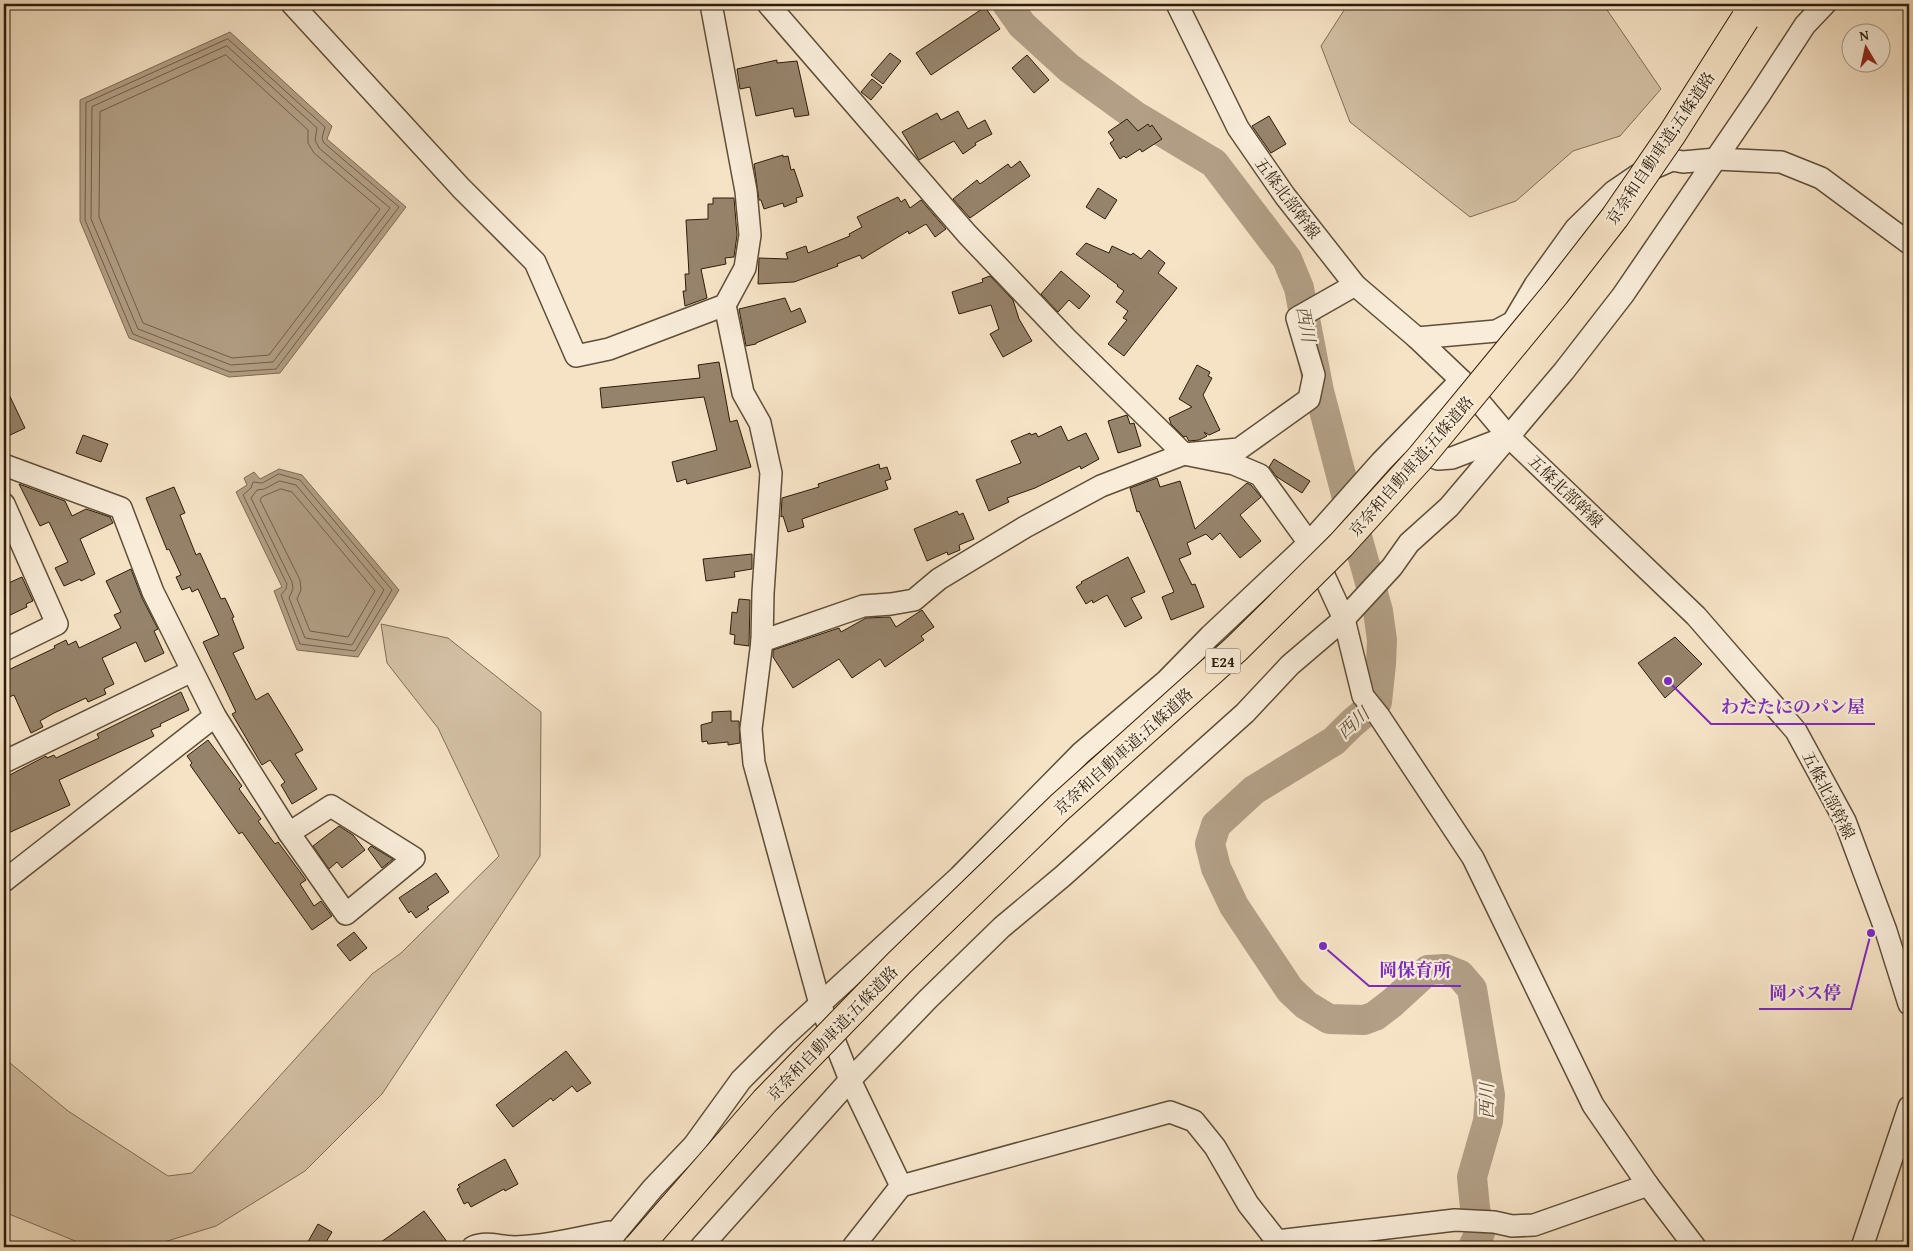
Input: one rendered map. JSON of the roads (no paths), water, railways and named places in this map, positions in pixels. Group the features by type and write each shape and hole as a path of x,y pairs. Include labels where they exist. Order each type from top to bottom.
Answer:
{"highway":[{"name":"京奈和自動車道;五條道路","path":"619,1243 765,1101 900,963 1060,807 1236,649 1341,545 1422,458 1556,294 1615,217 1672,134 1745,19"}],"street":[{"path":"292,4 461,188 535,262 576,356 609,350 725,305"},
{"path":"711,4 746,191 750,235 745,268 725,305 743,393 760,423 771,473 763,593 762,641 750,729 754,763 820,1004 850,1080 901,1186"},
{"path":"768,4 968,234 1066,338 1184,454 1234,464 1260,475 1310,543 1344,619 1363,696 1379,716 1473,858 1594,1104 1648,1185 1695,1247"},
{"name":"五條北部幹線","path":"1177,4 1238,128 1285,196 1355,285 1417,338 1461,380 1508,436 1696,616 1796,730 1845,821 1886,931 1909,1004"},
{"path":"701,1247 850,1080 927,1000 1002,927 1063,876 1245,713 1290,665 1344,619 1392,567 1409,543 1449,507 1564,371 1623,295 1805,25 1825,4"},
{"path":"1417,338 1496,331 1512,322 1535,285 1576,228 1613,192 1638,175 1672,160 1683,162 1716,159 1781,162 1821,178 1909,243"},
{"path":"762,641 863,606 914,600 939,579 1025,526 1101,486 1184,454 1240,450 1310,399 1314,375 1297,318 1355,285"},
{"path":"473,1247 482,1243 514,1247 552,1243 609,1232 619,1243 653,1188 694,1145 741,1080 820,1004 959,878 1081,753 1166,681 1210,636 1310,543 1381,462 1461,380"},
{"path":"1401,441 1438,459 1452,458 1508,436"},
{"path":"4,465 121,508 153,592 215,716 289,833 346,914 414,858 332,806 289,833"},
{"path":"4,650 57,624 5,510"},
{"path":"4,762 192,670"},
{"path":"4,882 215,716"},
{"path":"1862,1247 1909,1107"},
{"path":"853,1247 901,1186 1170,1112 1194,1121 1215,1147 1248,1204 1276,1241 1455,1220 1494,1222 1512,1226 1534,1226 1648,1185"}],"water":[{"path":"230,32 332,126 327,139 406,207 280,373 229,377 129,338 80,221 80,100"},
{"path":"279,469 302,475 399,590 358,657 297,650 274,591 282,587 236,492 247,485 244,478 254,472 260,479"}],"waterway":[{"name":"西川","path":"1007,4 1022,25 1069,68 1134,115 1214,163 1287,259 1299,288 1319,391 1378,611 1382,640 1377,702 1334,741 1254,790 1216,825 1210,844 1216,868 1234,906 1290,990 1306,1005 1329,1019 1364,1020 1375,1016 1428,970 1445,969 1460,975 1472,989 1490,1095 1488,1121 1472,1177 1480,1233 1473,1247"}],"place":[{"name":"わたたにのパン屋","path":"1668,681"},
{"name":"岡バス停","path":"1871,933"},
{"name":"岡保育所","path":"1323,946"}]}
